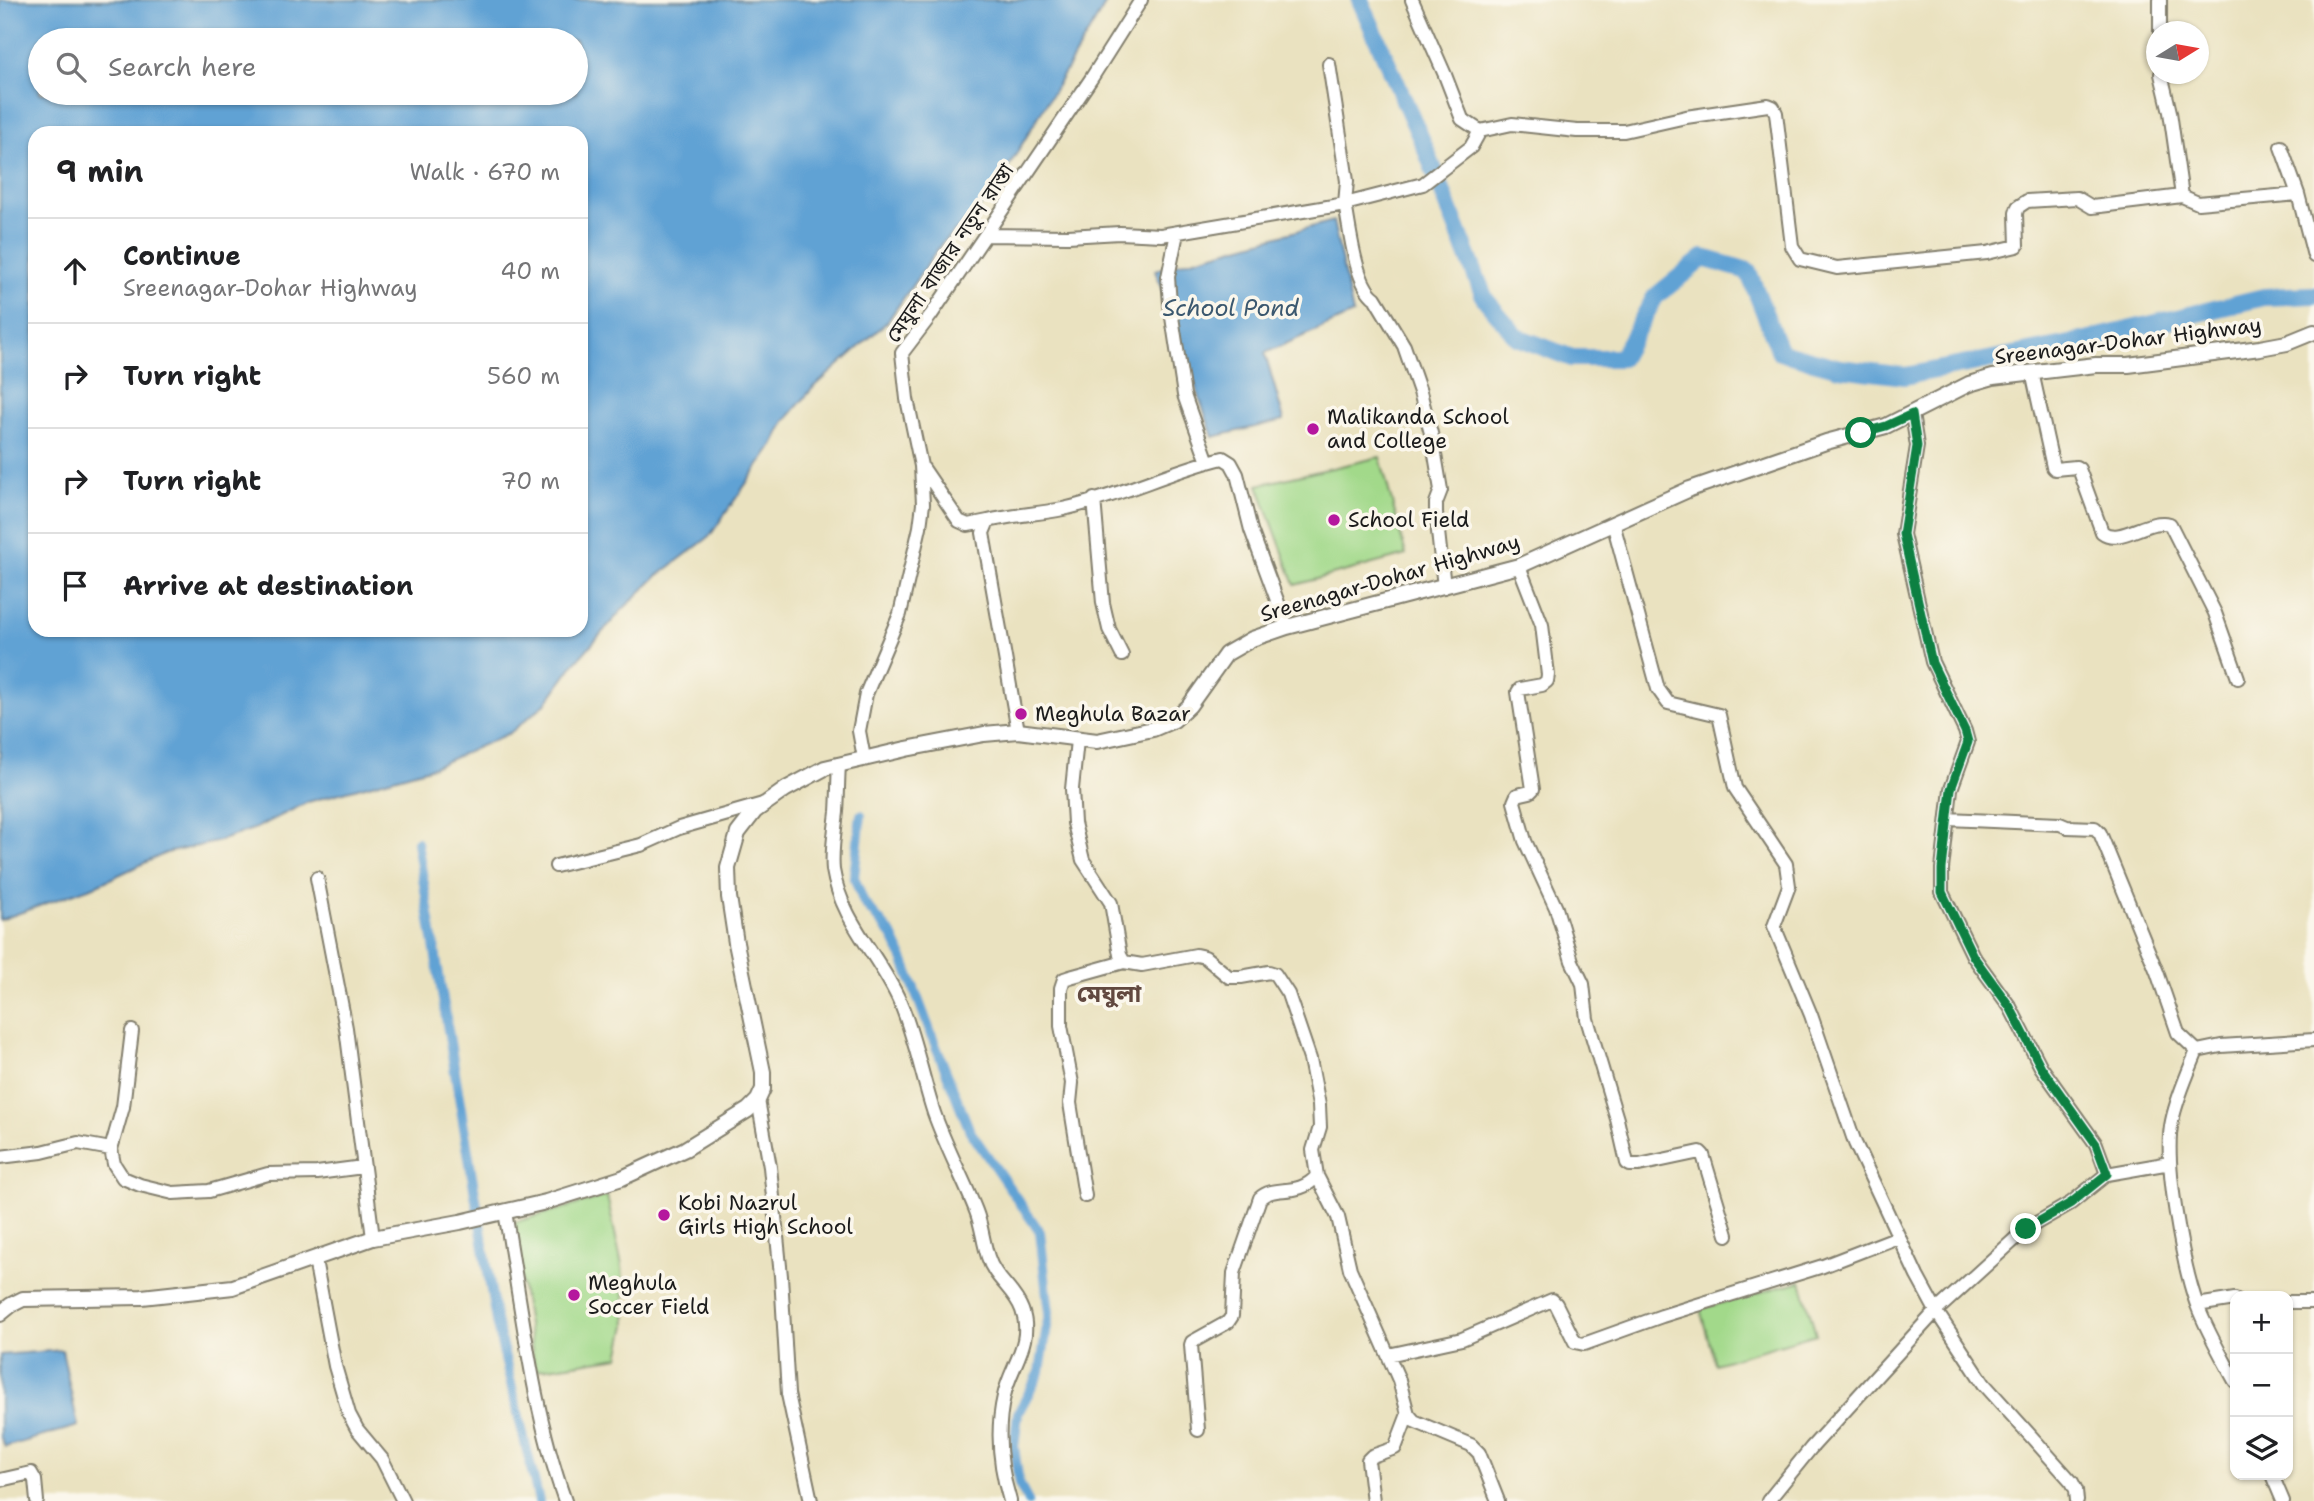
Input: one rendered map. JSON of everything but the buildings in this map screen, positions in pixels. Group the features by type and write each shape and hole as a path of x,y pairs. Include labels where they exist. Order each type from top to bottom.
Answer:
{"main road":[{"name":"Sreenagar-Dohar Highway","path":"758,1100 763,1089 763,1072 736,943 728,868 738,833 755,811 825,768 984,734 1018,731 1097,741 1153,729 1174,720 1189,706 1226,654 1252,639 1287,627 1519,566 1690,489 1826,442 1882,428 1969,384 1993,377 2032,372 2096,365 2128,365 2260,348 2287,343 2314,332"},
{"path":"0,1314 23,1299 142,1297 233,1287 373,1238 501,1213 622,1178 685,1149 748,1110 758,1100"}],"street":[{"name":"মেঘুলা বাজার নতুন রাস্তা","path":"864,758 859,731 866,694 900,614 923,504 921,466 907,399 902,353 931,315 1091,79 1141,0"},
{"path":"1412,0 1462,119 1480,131 1512,124 1577,131 1625,131 1686,117 1768,105 1773,107 1776,113 1792,246 1800,259 1836,268 2013,249 2017,246 2016,213 2018,207 2027,201 2077,198 2092,207 2182,196 2198,203 2298,194"},
{"path":"2160,0 2160,21"},
{"path":"1329,64 1347,181 1345,204 1362,280 1367,293 1374,298 1388,318 1404,346 1432,437 1441,490 1436,503 1436,513 1444,587"},
{"path":"2163,84 2182,196"},
{"path":"986,234 1068,236 1121,233 1161,236 1345,204 1423,184 1471,147 1480,131"},
{"path":"2281,147 2298,194 2314,256"},
{"path":"1177,233 1168,277 1170,304 1184,395 1208,462"},
{"path":"2032,372 2053,467 2079,469 2102,532 2106,535 2116,536 2161,521 2170,524 2215,613 2238,678"},
{"path":"1912,414 1917,446 1903,534 1932,663 1968,742 1951,789 1942,892 1973,956 2010,1007 2041,1067 2096,1144 2107,1174"},
{"path":"921,466 959,521 968,525 1063,509 1223,458 1231,463 1237,474 1251,530 1287,627"},
{"path":"1094,499 1103,603 1109,629 1122,655"},
{"path":"988,521 983,533 1018,731"},
{"path":"1613,523 1658,688 1668,703 1719,715 1735,788 1787,864 1789,886 1774,926 1811,1015 1855,1143 1898,1237 1936,1311 1984,1384 2072,1482 2077,1501"},
{"path":"1519,566 1542,625 1548,675 1547,681 1542,685 1520,689 1518,692 1533,789 1517,795 1514,802 1525,841 1556,908 1572,961 1583,984 1587,1020 1617,1119 1627,1163 1639,1165 1700,1152 1727,1235"},
{"path":"1077,740 1072,789 1074,823 1083,859 1111,903 1118,948 1124,962"},
{"path":"839,764 832,855 838,890 848,914 901,1004 934,1114 976,1211 988,1258 996,1274 1017,1299 1023,1311 1024,1344 1004,1395 1001,1424 1000,1455 1010,1501"},
{"path":"556,866 641,845 679,828 767,803"},
{"path":"1948,819 2095,828 2100,833 2157,972 2178,1033 2197,1051"},
{"path":"317,878 346,1028 373,1238"},
{"path":"1085,1196 1070,1103 1072,1083 1061,1026 1061,988 1064,979 1124,962 1142,965 1196,955 1205,957 1228,977 1269,972 1275,974 1288,994 1310,1059 1319,1105 1320,1127 1313,1150 1317,1176 1338,1217 1350,1269 1399,1380 1408,1414 1414,1421 1471,1445 1479,1453 1498,1501"},
{"path":"132,1031 123,1107 111,1149 114,1164 123,1178 173,1193 209,1191 268,1174 317,1173 363,1167"},
{"path":"2197,1051 2221,1046 2314,1040"},
{"path":"2197,1051 2172,1121 2170,1164 2182,1243 2197,1304 2230,1371"},
{"path":"758,1100 770,1167 781,1276 788,1394 811,1501"},
{"path":"0,1157 78,1143 111,1149"},
{"path":"1768,1501 1896,1352 1936,1311 2026,1229 2071,1203 2107,1174 2170,1164"},
{"path":"1198,1430 1192,1342 1228,1322 1232,1316 1234,1273 1260,1198 1269,1193 1297,1190 1317,1176"},
{"path":"501,1213 541,1417 565,1501"},
{"path":"1388,1355 1462,1339 1552,1300 1575,1342 1584,1344 1823,1266 1898,1237"},
{"path":"315,1260 335,1366 349,1415 382,1460 403,1501"},
{"path":"2197,1304 2230,1300"},
{"path":"2293,1302 2314,1302"},
{"path":"1373,1501 1368,1460 1395,1448 1408,1414"},
{"path":"0,1480 31,1473 35,1480 37,1501"},
{"path":"2275,1480 2283,1501"}],"green space":[{"name":"School Field","path":"1380,457 1406,555 1295,585 1258,485"},
{"name":"Meghula Soccer Field","path":"607,1196 622,1266 626,1325 619,1357 535,1370 512,1223"},
{"path":"1801,1281 1816,1334 1715,1364 1700,1309"}],"water":[{"path":"0,0 1108,0 1006,171 979,209 942,243 887,322 811,390 785,421 773,445 709,537 656,577 622,610 574,664 546,703 510,733 433,767 308,802 256,828 216,842 166,853 97,885 0,920"},
{"name":"School Pond","path":"1333,221 1353,314 1265,353 1284,420 1213,437 1155,270"},
{"path":"62,1350 78,1426 5,1447 0,1436 0,1355"}],"waterway":[{"path":"1360,0 1426,150 1485,299 1517,337 1572,358 1621,358 1655,297 1703,258 1748,271 1780,352 1840,368 1905,376 2070,344 2264,297 2314,295"},
{"path":"861,815 854,877 864,903 892,935 970,1131 1040,1232 1049,1313 1040,1372 1018,1413 1014,1447 1019,1484 1028,1501"},
{"path":"417,842 496,1321 539,1501"}],"place":[{"name":"Malikanda School and College","path":"1313,429"},
{"name":"School Field","path":"1334,520"},
{"name":"Meghula Bazar","path":"1021,714"},
{"name":"Kobi Nazrul Girls High School","path":"664,1215"},
{"name":"Meghula Soccer Field","path":"574,1295"}],"district":[{"name":"মেঘুলা","path":"1109,994"}],"route":[{"path":"1861,433 1886,426 1912,414 1917,446 1903,534 1932,663 1968,742 1951,789 1942,892 1973,956 2010,1007 2041,1067 2096,1144 2107,1174 2071,1203 2026,1229"}]}
